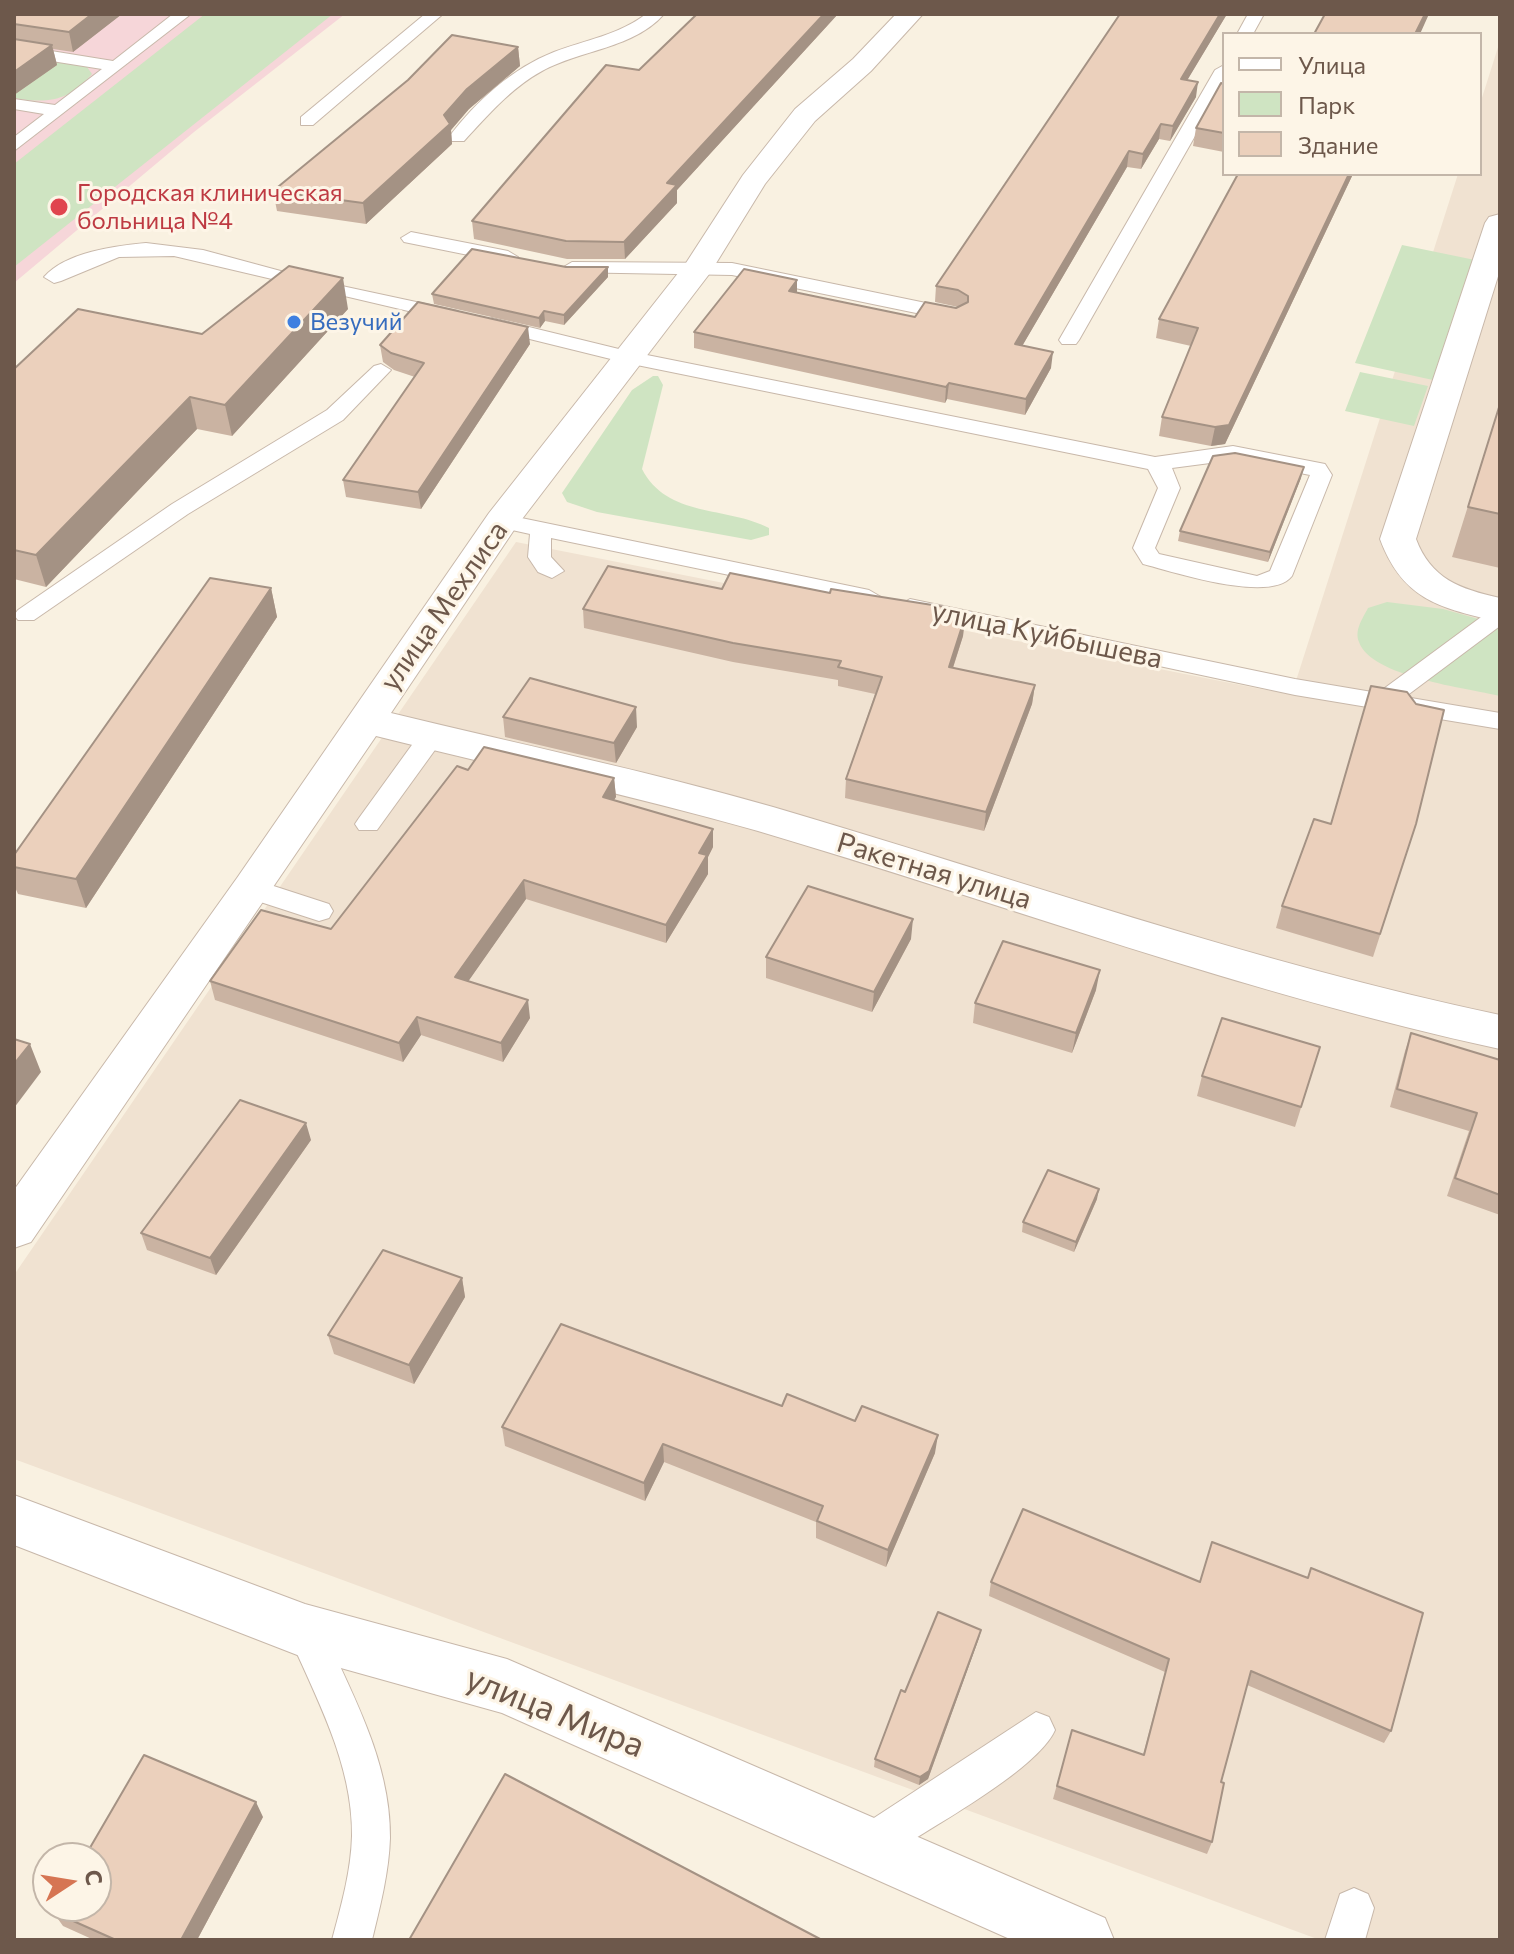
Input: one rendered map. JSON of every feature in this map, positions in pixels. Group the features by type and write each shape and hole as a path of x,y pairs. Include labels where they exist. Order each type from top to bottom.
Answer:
{"street":[{"name":"улица Мехлиса","path":"14,1228 252,889 502,521 699,267 753,181 805,115 862,65 910,14"},
{"path":"1500,223 1398,539 1408,567 1423,582 1456,600 1500,612"},
{"name":"Ракетная улица","path":"365,720 761,818 1210,956 1439,1019 1500,1032"},
{"name":"улица Мира","path":"14,1520 305,1631 507,1687 1083,1940"}],"lane":[{"path":"14,146 183,14"},
{"path":"307,121 435,14"},
{"path":"458,137 495,98 527,73 548,61 603,42 656,14"},
{"path":"1246,32 1256,14"},
{"path":"14,50 114,66"},
{"path":"1069,340 1222,73"},
{"path":"14,104 57,111"},
{"path":"411,238 526,261"},
{"path":"54,277 84,259 111,253 172,249 222,257 316,286 627,357 1155,464 1233,453 1302,463 1317,469 1321,475 1280,576 1258,583 1151,559 1145,554 1144,548 1169,488 1155,464"},
{"path":"553,265 588,269 732,269 955,315"},
{"path":"18,614 180,509 335,415 381,370"},
{"name":"улица Куйбышева","path":"502,521 1253,679 1500,721"},
{"path":"543,530 536,543 537,554 552,571"},
{"path":"1383,701 1500,612"},
{"path":"368,824 431,737"},
{"path":"252,889 319,911"},
{"path":"305,1631 365,1778 371,1834 367,1873 352,1940"},
{"path":"868,1845 995,1764 1036,1730"}],"shaded area":[{"name":"Городская клиническая больница №4","path":"14,14 345,14 194,132 14,283"},
{"path":"1500,41 1500,713 1294,687 1457,176 1482,176 1482,98"},
{"path":"516,542 1261,689 1500,727 1500,1940 1320,1940 14,1459 14,1275"}],"green space":[{"path":"205,14 333,14 14,267 14,164"},
{"path":"14,54 87,67 92,74 75,90 57,98 37,101 14,98"},
{"path":"1402,245 1475,260 1433,380 1355,363"},
{"path":"1360,372 1428,386 1414,426 1345,411"},
{"path":"658,376 663,385 642,469 653,485 666,496 682,503 753,521 769,528 769,535 751,540 597,512 567,502 562,493 632,390"},
{"path":"1387,602 1443,609 1500,625 1500,696 1422,679 1381,664 1367,654 1358,638 1360,624 1368,608"}],"building":[{"path":"17,14 92,14 69,32 14,24"},
{"path":"697,14 824,14 667,183 677,185 624,242 566,241 472,221 606,65 639,70"},
{"path":"1120,14 1220,14 1181,79 1198,82 1173,126 1161,124 1143,154 1129,151 1015,344 1053,352 1026,399 949,383 946,387 694,332 744,269 797,280 789,291 915,317 925,302 956,308 968,302 968,296 958,290 936,286"},
{"path":"1325,14 1425,14 1416,32 1315,32"},
{"path":"452,35 518,47 467,89 444,115 450,124 363,203 273,191 408,80"},
{"path":"14,39 52,45 14,72"},
{"path":"1221,83 1222,83 1222,133 1196,128"},
{"path":"1237,176 1348,176 1229,425 1215,427 1162,417 1198,328 1159,319"},
{"path":"472,249 566,267 608,267 564,315 544,311 539,318 432,294"},
{"path":"289,266 343,278 225,405 190,397 36,555 14,550 14,369 78,309 202,334"},
{"path":"418,302 528,327 418,492 343,480 424,363 391,353 380,345"},
{"path":"1500,404 1500,514 1468,507"},
{"path":"1235,453 1304,467 1270,552 1180,531 1213,456"},
{"path":"608,566 722,589 730,573 830,593 831,589 945,607 943,613 965,617 949,667 1035,685 986,812 846,779 882,677 838,667 841,661 733,643 583,609"},
{"path":"210,578 271,588 76,879 14,867 14,855"},
{"path":"530,678 636,707 614,743 503,717"},
{"path":"1371,686 1407,692 1416,704 1444,710 1416,824 1380,934 1282,906 1314,819 1331,824"},
{"path":"484,747 614,778 603,797 713,829 699,853 707,855 666,925 524,880 455,977 528,1000 501,1043 417,1017 399,1043 210,981 261,910 331,929 457,766 468,770"},
{"path":"808,886 913,919 874,992 766,957"},
{"path":"1003,941 1100,970 1076,1033 975,1003"},
{"path":"1222,1018 1320,1047 1301,1107 1202,1076"},
{"path":"1411,1033 1500,1060 1500,1195 1455,1178 1477,1113 1397,1089"},
{"path":"14,1039 30,1044 14,1064"},
{"path":"240,1100 306,1123 210,1258 141,1233"},
{"path":"1048,1170 1099,1189 1076,1242 1023,1222"},
{"path":"383,1250 462,1278 409,1365 328,1335"},
{"path":"561,1324 782,1406 787,1394 855,1421 862,1406 938,1435 888,1550 817,1521 823,1506 663,1444 644,1483 502,1427"},
{"path":"1023,1509 1200,1582 1212,1542 1308,1578 1311,1568 1423,1613 1391,1731 1251,1671 1221,1782 1224,1783 1212,1842 1057,1786 1072,1730 1144,1755 1169,1659 991,1582"},
{"path":"938,1612 981,1630 929,1771 920,1777 875,1759 901,1690 905,1692"},
{"path":"144,1755 256,1802 181,1940 116,1940 76,1922 112,1922 112,1842 93,1842"},
{"path":"505,1774 822,1940 409,1940"}],"place":[{"name":"Городская клиническая больница №4","path":"59,207"},
{"name":"Везучий","path":"294,322"}]}
